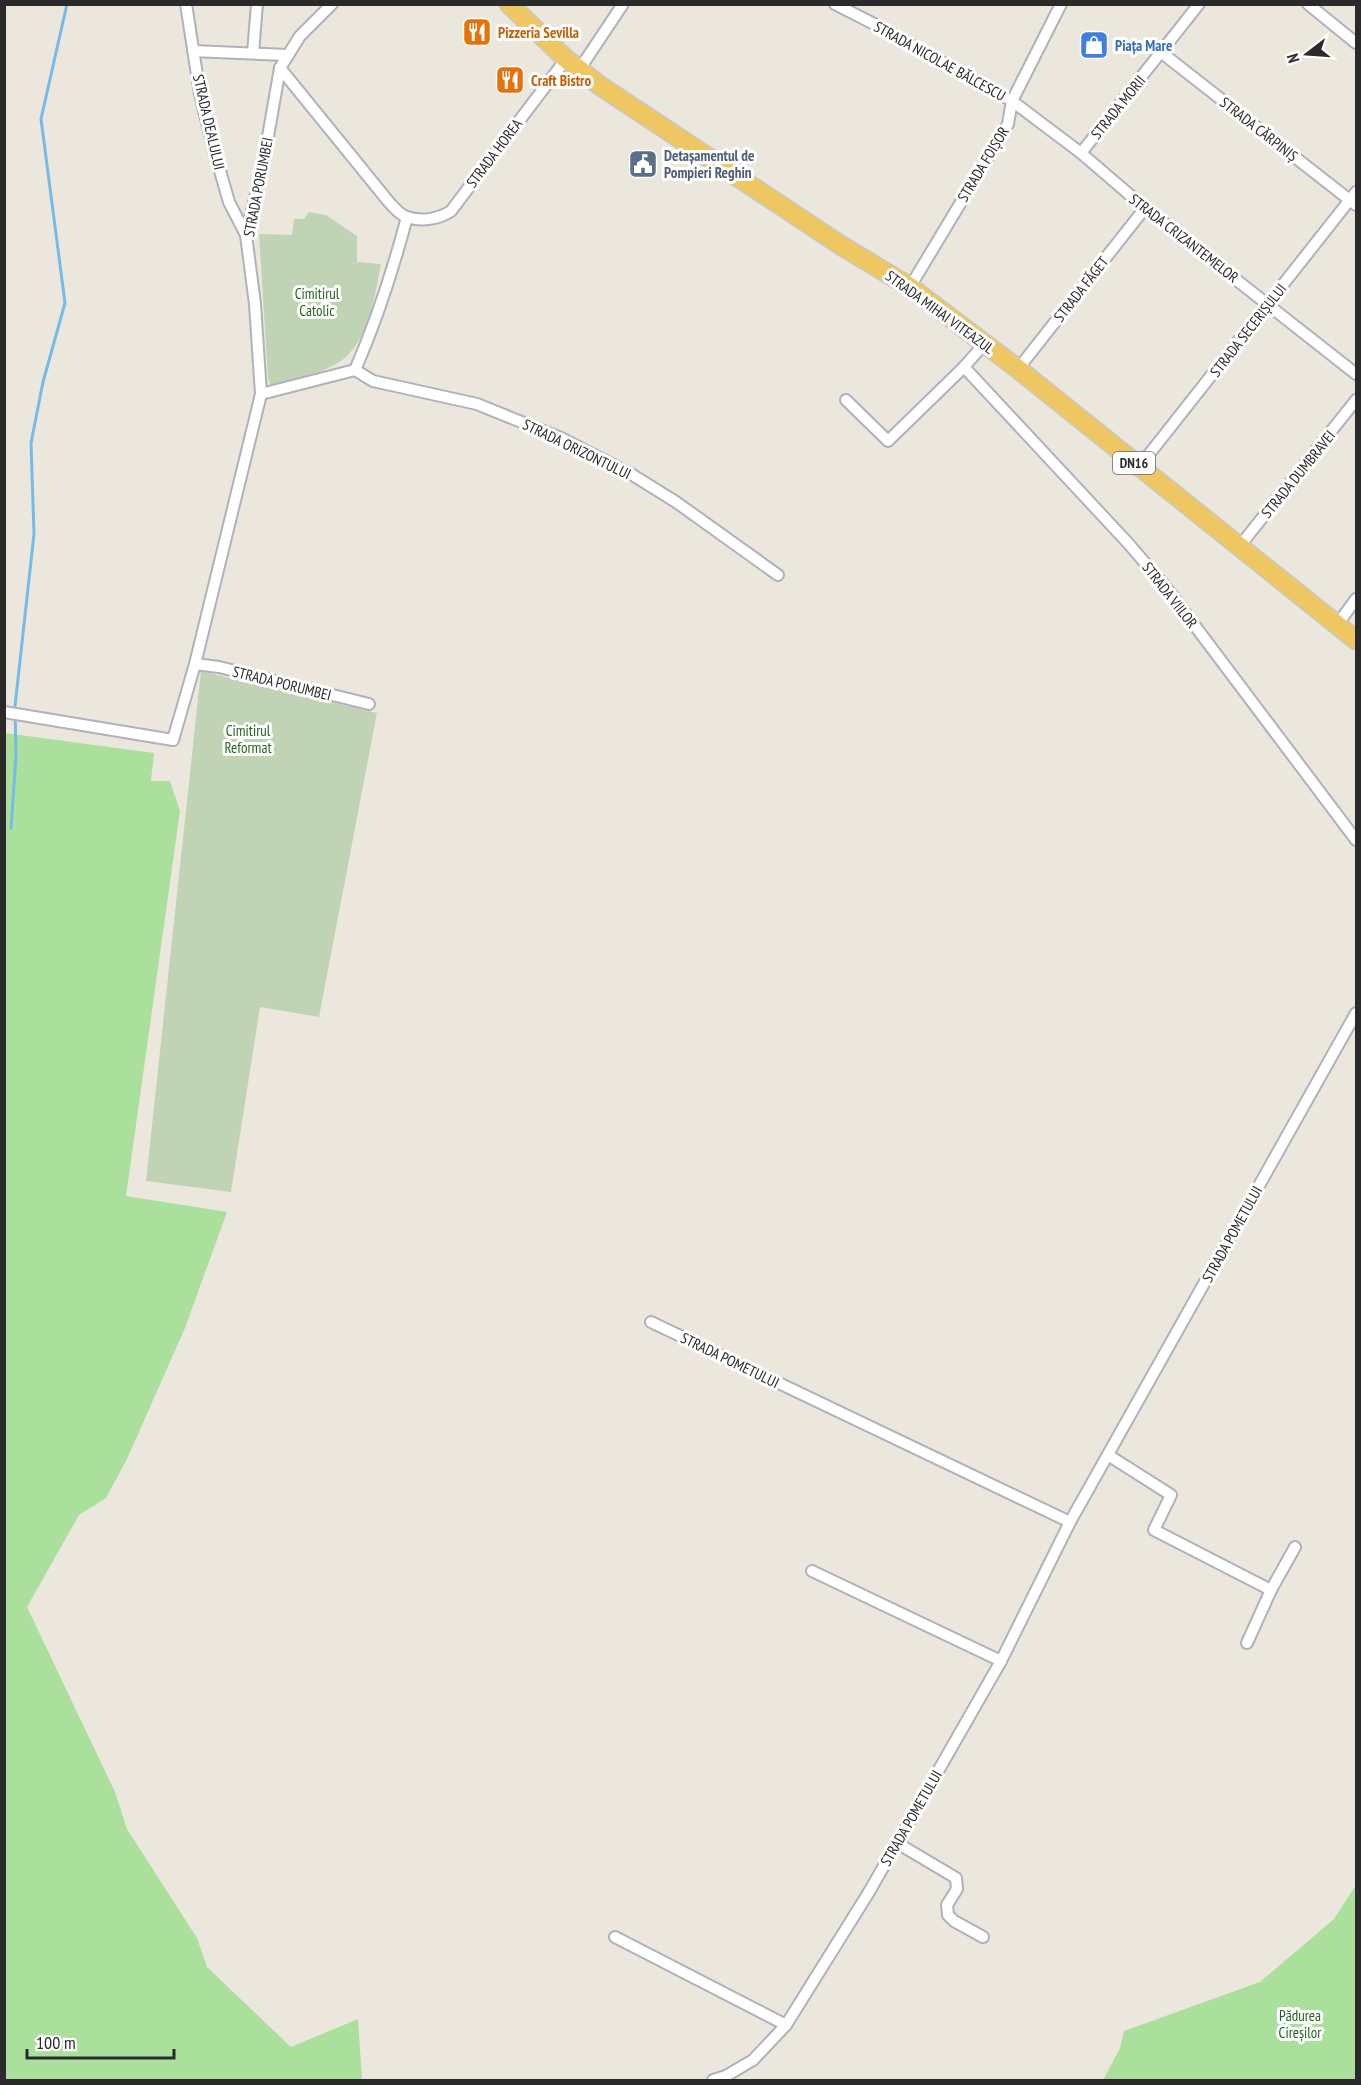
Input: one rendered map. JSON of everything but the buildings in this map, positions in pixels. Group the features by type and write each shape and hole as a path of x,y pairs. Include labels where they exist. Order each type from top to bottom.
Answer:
{"highway":[{"name":"STRADA MIHAI VITEAZUL","path":"509,4 572,65 637,112 842,246 910,287 1018,369 1356,640"}],"street":[{"name":"STRADA DEALULUI","path":"186,4 210,133 229,202 246,235"},
{"path":"253,53 257,4"},
{"name":"STRADA PORUMBEI","path":"5,712 173,740 195,664 261,394 255,304 246,235 263,165 280,69 286,55 300,36 332,4"},
{"name":"STRADA HOREA","path":"407,217 440,218 451,211 623,4"},
{"name":"STRADA NICOLAE BĂLCESCU","path":"835,4 1012,101"},
{"name":"STRADA FOIȘOR","path":"910,287 1008,124 1012,101 1061,4"},
{"name":"STRADA MORII","path":"1081,153 1162,54 1199,4"},
{"path":"1308,4 1356,43"},
{"path":"193,51 286,55"},
{"name":"STRADA CĂRPINIȘ","path":"1162,54 1354,199"},
{"path":"261,394 355,370 374,327 393,271 407,217 388,201 280,69"},
{"name":"STRADA CRIZANTEMELOR","path":"1012,101 1081,153 1145,208 1356,374"},
{"name":"STRADA SECERIȘULUI","path":"1139,467 1354,199"},
{"name":"STRADA FĂGET","path":"1018,369 1145,208"},
{"path":"846,400 888,441 964,367 984,344"},
{"name":"STRADA VIILOR","path":"964,367 1165,586 1356,840"},
{"name":"STRADA ORIZONTULUI","path":"355,370 373,381 477,404 561,438 631,474 676,502 778,575"},
{"name":"STRADA DUMBRAVEI","path":"1239,547 1356,400"},
{"path":"1337,625 1356,600"},
{"name":"STRADA PORUMBEI","path":"195,664 219,667 369,704"},
{"name":"STRADA POMETULUI","path":"713,2080 726,2076 753,2060 786,2025 897,1843 1001,1661 1070,1522 1356,1013"},
{"name":"STRADA POMETULUI","path":"651,1322 1070,1522"},
{"path":"1108,1455 1171,1495 1154,1530 1271,1590"},
{"path":"1247,1643 1271,1590 1295,1546"},
{"path":"812,1571 1001,1661"},
{"path":"897,1843 956,1878 957,1889 946,1910 948,1915 954,1921 983,1937"},
{"path":"615,1937 786,2025"}],"green space":[{"name":"Cimitirul Catolic","path":"309,212 326,215 357,236 357,262 381,264 376,289 364,330 351,352 341,361 325,369 271,386 268,378 259,234 292,235 294,219 304,219"},
{"name":"Cimitirul Reformat","path":"201,671 377,713 319,1017 260,1007 231,1192 146,1181"},
{"path":"5,733 154,753 151,781 170,781 180,811 126,1196 227,1212 185,1328 127,1459 106,1498 79,1515 27,1607 115,1792 127,1829 197,1938 207,1967 291,2047 358,2019 362,2080 5,2080"},
{"name":"Pădurea Cireșilor","path":"1356,1885 1356,2080 1103,2080 1120,2048 1124,2031 1260,1982 1334,1919"}],"waterway":[{"path":"11,828 16,756 15,706 34,534 31,443 43,382 65,303 41,119 67,4"}],"place":[{"name":"Pizzeria Sevilla","path":"477,32"},
{"name":"Piața Mare","path":"1094,45"},
{"name":"Craft Bistro","path":"510,80"},
{"name":"Detașamentul de Pompieri Reghin","path":"643,164"}]}
